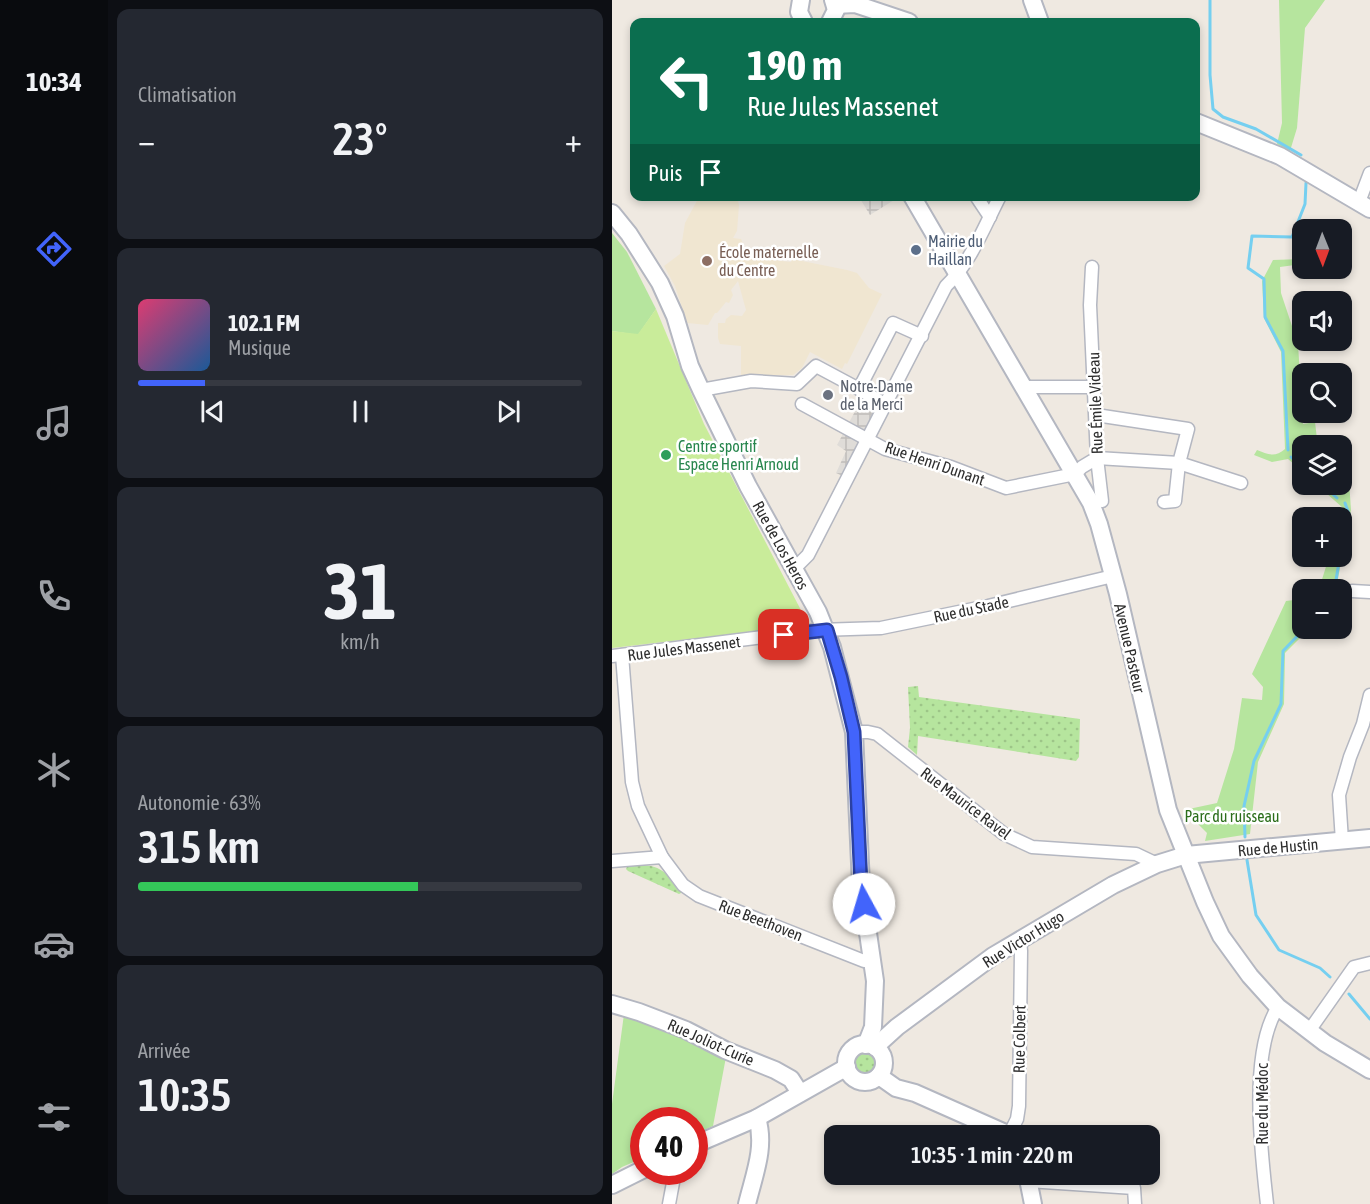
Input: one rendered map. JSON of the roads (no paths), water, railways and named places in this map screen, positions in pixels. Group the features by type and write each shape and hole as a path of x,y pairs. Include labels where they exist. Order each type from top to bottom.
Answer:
{"street":[{"path":"801,0 799,12 802,18"},
{"path":"1032,0 1039,18"},
{"path":"833,18 834,2 855,4 898,18"},
{"path":"866,7 872,18"},
{"path":"1200,124 1280,156 1364,205 1370,173"},
{"name":"Avenue Pasteur","path":"915,201 1075,474 1100,524 1168,810 1221,936 1250,975 1278,1006 1309,1031 1370,1070"},
{"path":"979,201 990,217"},
{"path":"795,568 808,555 946,286 959,274 998,201"},
{"name":"Rue de Los Heros","path":"612,213 629,234 660,284 675,316 687,357 701,390 748,486 827,630 854,732 861,885 873,961 874,1018 870,1046"},
{"name":"Rue Émile Videau","path":"1092,267 1090,304 1102,501"},
{"path":"859,389 893,323 922,336"},
{"path":"701,390 751,381 797,384 816,366 885,405"},
{"path":"1023,387 1095,387"},
{"name":"Rue Henri Dunant","path":"802,404 885,449 951,467 1006,488 1075,474"},
{"path":"1096,415 1188,429 1179,463 1175,501 1164,502"},
{"path":"1075,474 1098,458 1179,463 1240,483"},
{"name":"Rue du Stade","path":"827,630 881,628 1113,576"},
{"path":"1352,591 1370,592"},
{"name":"Rue Jules Massenet","path":"617,656 827,630"},
{"name":"Rue Beethoven","path":"617,656 632,782 638,806 662,858 682,885 699,896 864,962 873,961"},
{"path":"1342,841 1339,795 1363,724 1370,695"},
{"name":"Rue Maurice Ravel","path":"854,732 877,734 1004,834 1032,847 1136,855 1157,864"},
{"name":"Rue de Hustin","path":"1186,855 1370,838"},
{"name":"Rue Victor Hugo","path":"870,1046 993,956 1113,885 1157,864 1186,855"},
{"path":"612,861 662,858"},
{"name":"Rue Colbert","path":"1015,1125 1019,1106 1020,940"},
{"path":"1309,1031 1354,967 1370,963"},
{"name":"Rue Joliot-Curie","path":"612,1004 686,1030 725,1050 776,1070 792,1079 800,1094"},
{"name":"Rue du Médoc","path":"1267,1204 1261,1139 1261,1068 1264,1040 1278,1006"},
{"path":"874,1018 897,1027"},
{"path":"870,1046 882,1056 884,1066 879,1076 868,1082 857,1080 849,1073 848,1056 855,1048 870,1046"},
{"path":"708,1139 757,1118 847,1067"},
{"path":"879,1076 896,1088 915,1093 990,1125"},
{"path":"747,1204 761,1148 762,1134 757,1118"},
{"path":"612,1185 630,1176"},
{"path":"669,1204 673,1185"},
{"path":"1029,1185 1033,1204"},
{"path":"1102,1185 1134,1188 1135,1204"}],"waterway":[{"path":"1210,0 1210,75 1213,109 1223,117 1256,129 1301,155"},
{"path":"1288,450 1283,351 1265,317 1264,279 1248,268 1252,236 1292,237 1305,204 1306,183"},
{"path":"1334,495 1337,498"},
{"path":"1345,503 1346,507"},
{"path":"1336,579 1338,567"},
{"path":"1245,837 1244,806 1254,761 1281,704 1283,651 1294,639"},
{"path":"1247,860 1256,915 1279,950 1320,968 1330,977"},
{"path":"1349,994 1370,1019"}],"place":[{"name":"Mairie du Haillan","path":"916,250"},
{"name":"École maternelle du Centre","path":"707,261"},
{"name":"Notre-Dame de la Merci","path":"828,395"},
{"name":"Centre sportif Espace Henri Arnoud","path":"666,455"}],"park label":[{"name":"Parc du ruisseau","path":"1232,816"}]}
